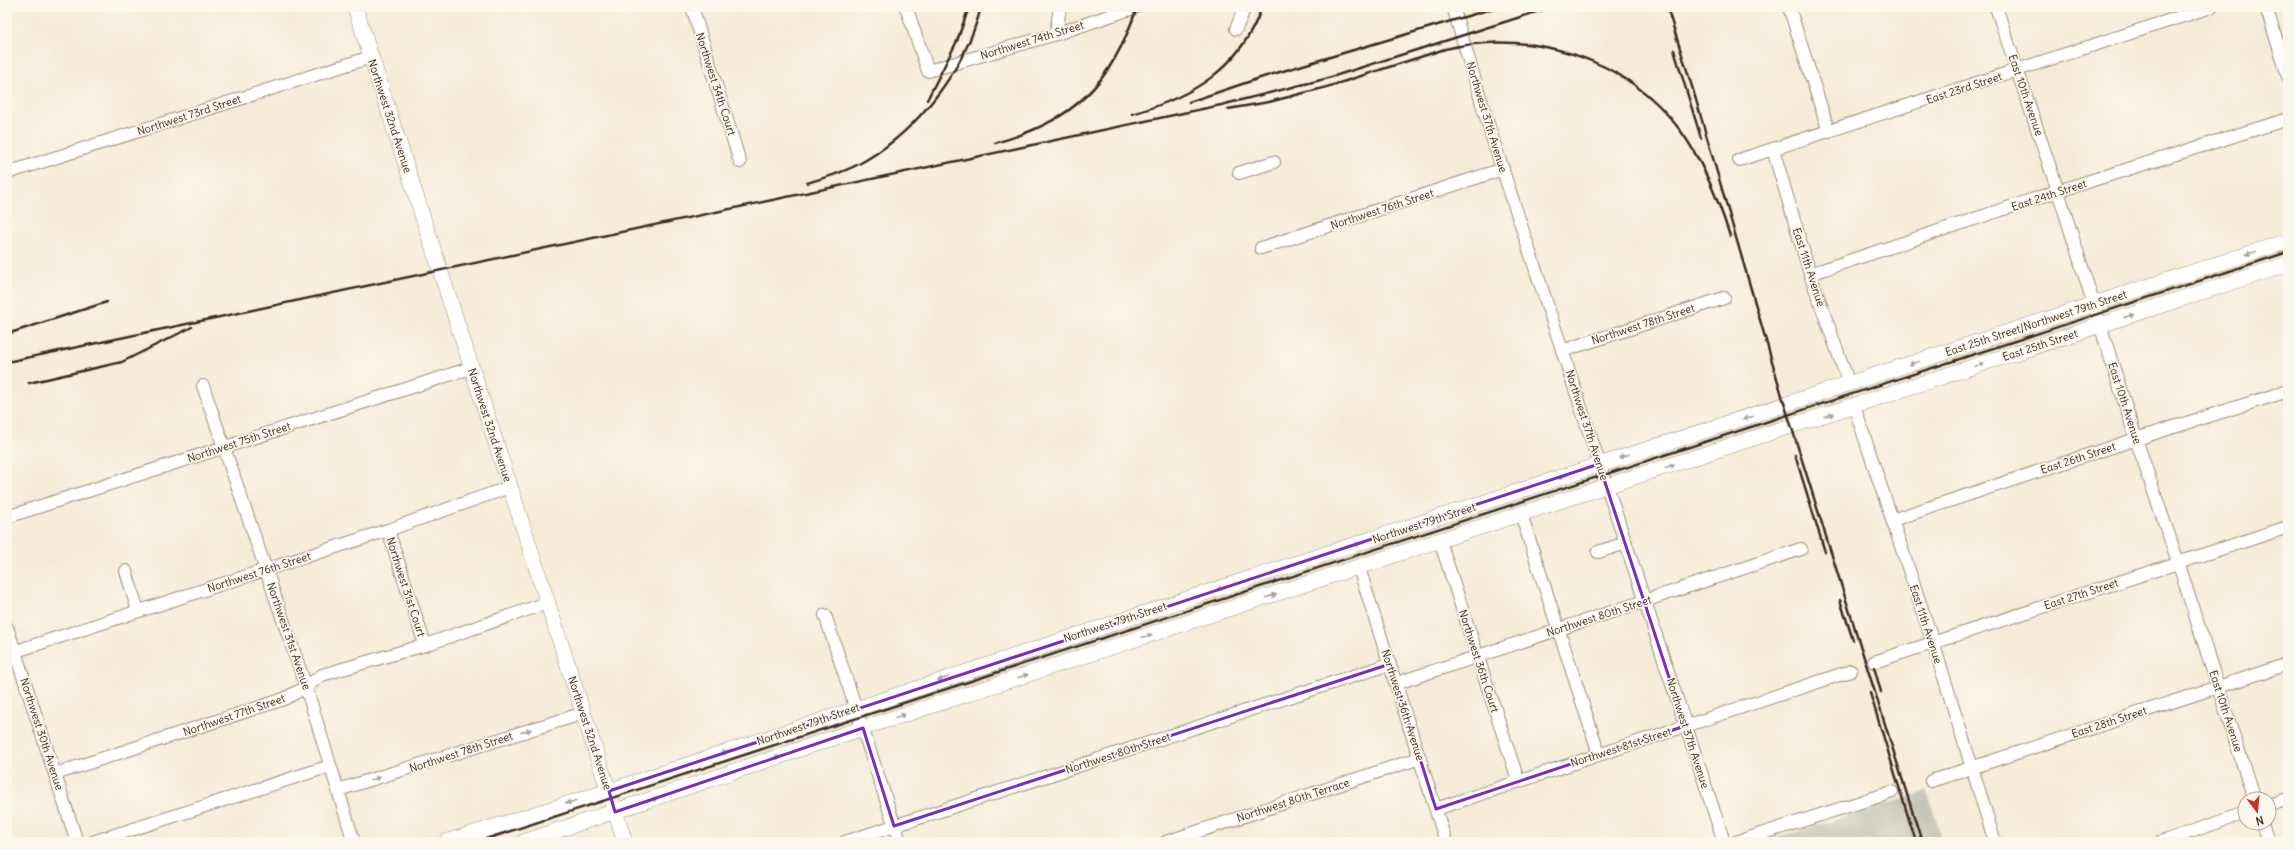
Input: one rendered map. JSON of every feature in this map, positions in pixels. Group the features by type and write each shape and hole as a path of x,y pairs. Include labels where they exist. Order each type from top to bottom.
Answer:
{"main road":[{"name":"Northwest 32nd Avenue","path":"355,7 625,842"},
{"name":"East 25th Street/Northwest 79th Street","path":"1785,406 2288,241"},
{"name":"East 25th Street","path":"1792,427 2288,264"},
{"path":"1944,354 1951,374"},
{"name":"Northwest 79th Street","path":"446,842 608,791 1599,464 1785,406"},
{"name":"Northwest 79th Street","path":"523,842 862,728 1792,427"}],"street":[{"name":"Northwest 34th Court","path":"692,7 740,162"},
{"name":"Northwest 74th Street","path":"906,7 928,71 1056,34 1136,7"},
{"path":"1056,34 1060,7"},
{"path":"1236,29 1245,7"},
{"name":"Northwest 37th Avenue","path":"1453,7 1503,169 1562,351 1724,842"},
{"path":"1788,7 1829,132"},
{"name":"East 10th Avenue","path":"1996,7 2058,191 2136,439 2178,562 2251,791"},
{"name":"East 23rd Street","path":"1739,160 2018,71 2211,7"},
{"path":"2266,7 2288,76"},
{"name":"Northwest 73rd Street","path":"7,173 371,58"},
{"name":"East 24th Street","path":"1810,274 2058,191 2288,119"},
{"name":"East 11th Avenue","path":"1773,149 1810,274 1849,384"},
{"path":"1239,173 1274,162"},
{"name":"Northwest 76th Street","path":"1261,248 1503,169"},
{"name":"Northwest 78th Street","path":"1562,351 1724,298"},
{"name":"Northwest 75th Street","path":"7,517 471,368"},
{"name":"Northwest 31st Avenue","path":"203,386 306,687 354,842"},
{"name":"East 26th Street","path":"1892,520 2136,439 2288,391"},
{"name":"East 11th Avenue","path":"1854,406 1933,642 1995,842"},
{"name":"Northwest 76th Street","path":"11,653 388,530 510,487"},
{"path":"1521,514 1560,628 1599,754"},
{"name":"East 27th Street","path":"1874,662 2288,527"},
{"name":"Northwest 31st Court","path":"388,530 425,645"},
{"name":"Northwest 36th Court","path":"1440,541 1518,780"},
{"path":"1598,552 1626,543"},
{"name":"Northwest 80th Street","path":"1397,683 1801,549"},
{"name":"Northwest 36th Avenue","path":"1359,568 1397,683 1446,842"},
{"path":"126,571 138,611"},
{"name":"Northwest 77th Street","path":"54,774 284,699 306,687 322,675 425,645 547,603"},
{"path":"825,615 900,842"},
{"name":"Northwest 30th Avenue","path":"7,627 11,653 77,842"},
{"name":"Northwest 80th Street","path":"845,842 1390,664"},
{"name":"East 28th Street","path":"1931,781 2288,664"},
{"name":"Northwest 81st Street","path":"1436,809 1518,780 1851,671"},
{"name":"Northwest 78th Street","path":"338,790 584,713"},
{"name":"Northwest 80th Terrace","path":"1169,842 1420,758"},
{"path":"94,842 330,766"},
{"path":"1736,842 1892,792"},
{"path":"2277,802 2288,799"},
{"path":"2161,842 2237,816"},
{"path":"2265,831 2268,842"},
{"path":"1748,838 1763,842"}],"highlighted area":[{"path":"1599,464 1685,726 1436,809 1390,664 894,826 863,728 615,812 609,791"}],"shaded area":[{"path":"1927,791 1943,842 1764,842"}],"railway":[{"path":"927,100 957,41 969,7"},
{"path":"807,183 845,171 859,164 886,147 905,131 938,94 952,73 964,52 974,29 981,7"},
{"path":"995,143 1047,124 1068,111 1086,96 1102,78 1115,58 1127,34 1137,7"},
{"path":"1132,114 1175,99 1194,89 1227,64 1253,29 1262,7"},
{"path":"1189,102 1263,77 1498,7"},
{"path":"7,362 1221,105 1325,79 1552,7"},
{"path":"1667,7 1694,93 1785,406 1922,842"},
{"path":"1228,109 1269,102 1327,87 1445,49 1478,44 1510,43 1543,47 1574,55 1605,67 1633,84 1658,105 1680,130 1696,154 1715,194 1730,236"},
{"path":"1674,50 1701,138"},
{"path":"477,842 2288,252"},
{"path":"7,334 107,302"},
{"path":"29,383 122,362 192,327"},
{"path":"1795,455 1825,552"},
{"path":"1840,600 1853,640"},
{"path":"1874,667 1881,692"},
{"path":"1870,693 1916,842"}]}
